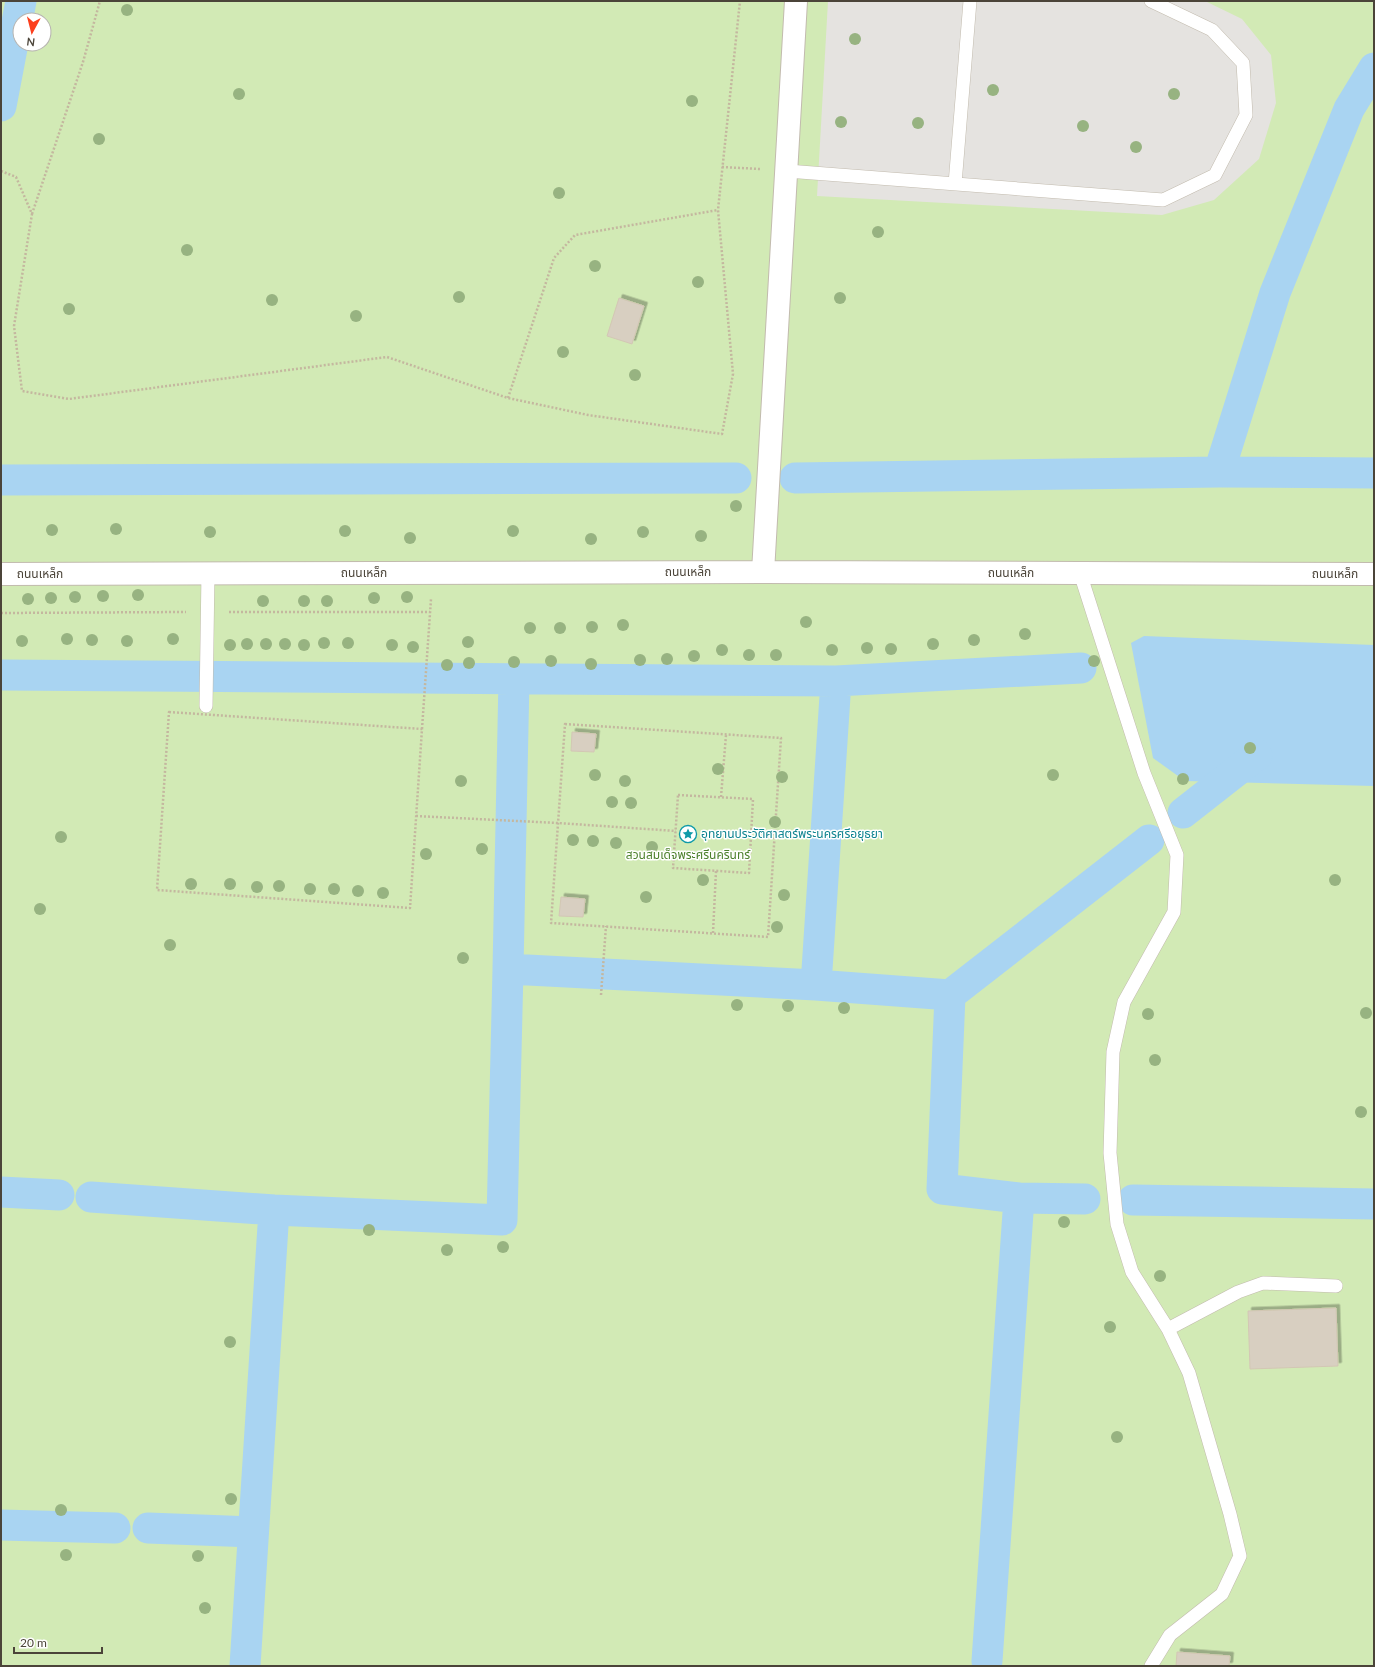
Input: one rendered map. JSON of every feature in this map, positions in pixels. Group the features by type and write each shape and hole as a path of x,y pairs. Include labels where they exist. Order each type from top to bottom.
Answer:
{"street":[{"path":"763,572 796,1"},
{"name":"ถนนเหล็ก","path":"1,574 763,572 1374,574"}],"lane":[{"path":"955,184 970,1"},
{"path":"786,171 1163,200 1215,175 1246,115 1243,63 1212,30 1151,1"},
{"path":"206,706 208,573"},
{"path":"1080,573 1144,773 1177,855 1174,912 1124,1002 1113,1052 1110,1154 1117,1224 1132,1272 1168,1329 1189,1373 1230,1514 1240,1556 1222,1594 1170,1635 1151,1666"},
{"path":"1168,1329 1238,1292 1262,1283 1336,1286"}],"path":[{"path":"100,1 83,62 32,214 14,326 22,391 69,399 387,357 508,398 588,415 722,434 733,374 718,210 740,1"},
{"path":"722,167 786,171"},
{"path":"1,171 16,177 32,214"},
{"path":"508,398 554,258 574,235 718,210"},
{"path":"422,729 169,712 157,890 410,908 424,712 432,572"},
{"path":"565,724 781,738 768,937 551,923 558,823 565,724"},
{"path":"721,798 726,735"},
{"path":"678,795 754,800 749,873 673,868 676,831 678,795"},
{"path":"416,816 676,831"},
{"path":"751,836 774,837"},
{"path":"713,933 716,871"},
{"path":"602,995 606,926"}],"green space":[{"name":"สวนสมเด็จพระศรีนครินทร์","path":"1,1 1374,1 1374,1666 1,1666"}],"shaded area":[{"path":"828,1 1205,1 1242,19 1271,55 1276,103 1259,159 1214,200 1162,215 817,196"}],"water":[{"path":"1144,636 1374,645 1374,786 1185,781 1153,758 1131,643"}],"building":[{"path":"619,298 644,306 632,344 607,336"},
{"path":"572,732 596,734 594,752 571,751"},
{"path":"561,897 585,899 583,917 559,916"},
{"path":"1336,1308 1338,1366 1250,1369 1248,1311"},
{"path":"1177,1652 1230,1656 1229,1666 1176,1666"}],"waterway":[{"path":"1,106 21,1"},
{"path":"1219,472 1275,293 1349,109 1374,68"},
{"path":"795,478 1219,472 1374,473"},
{"path":"1,480 736,478"},
{"path":"1,675 836,681 1081,668"},
{"path":"508,969 514,679"},
{"path":"816,985 836,681"},
{"path":"1183,813 1257,755"},
{"path":"950,995 1149,840"},
{"path":"91,1197 274,1210 502,1220 508,969 816,985 950,995 942,1189 1019,1198 1085,1199"},
{"path":"1,1192 59,1195"},
{"path":"987,1661 1019,1198"},
{"path":"1133,1200 1374,1204"},
{"path":"245,1666 274,1210"},
{"path":"1,1525 115,1528"},
{"path":"148,1528 253,1532"}],"place":[{"name":"อุทยานประวัติศาสตร์พระนครศรีอยุธยา","path":"688,834"}]}
